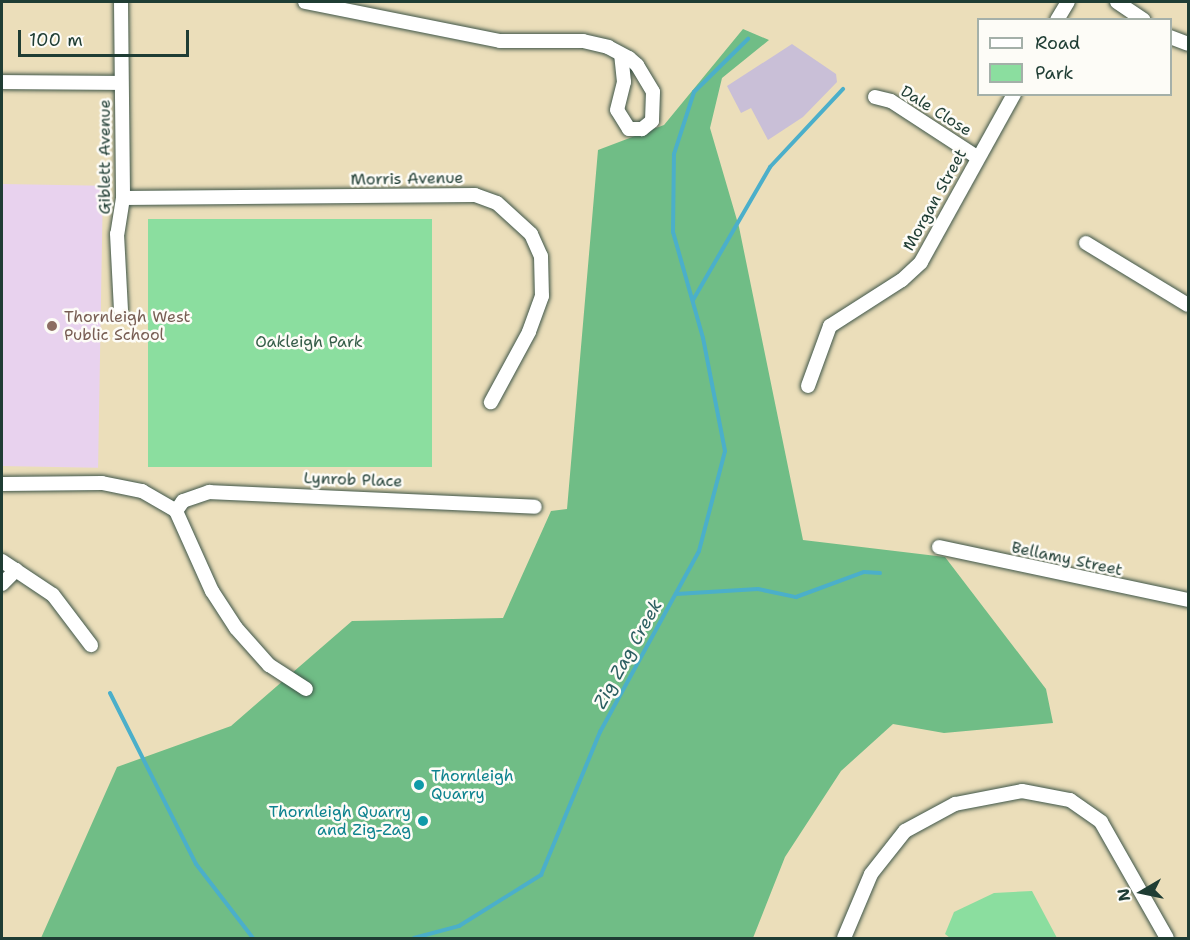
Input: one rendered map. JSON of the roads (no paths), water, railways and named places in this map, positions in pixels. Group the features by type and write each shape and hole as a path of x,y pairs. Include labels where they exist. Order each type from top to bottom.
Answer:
{"street":[{"name":"Giblett Avenue","path":"121,2 123,217 117,234 121,311"},
{"path":"305,2 500,41 596,43 621,55 637,65 653,92 652,121 642,129 628,129 617,110 624,82 621,55"},
{"path":"1058,18 1068,2"},
{"path":"1117,2 1141,18"},
{"path":"1172,39 1188,44"},
{"path":"2,82 121,83"},
{"name":"Morgan Street","path":"808,386 830,327 911,274 1013,96"},
{"name":"Dale Close","path":"875,97 891,101 977,157"},
{"name":"Morris Avenue","path":"123,198 475,195 497,203 515,213 531,234 542,256 542,296 529,332 491,402"},
{"path":"1086,243 1188,305"},
{"path":"2,484 102,483 142,491 176,511 212,591 236,628 269,665 306,689"},
{"name":"Lynrob Place","path":"176,511 183,501 209,492 535,507"},
{"name":"Bellamy Street","path":"939,547 1188,600"},
{"path":"2,561 53,595 91,645"},
{"path":"2,584 16,570"},
{"path":"844,939 871,874 905,831 955,804 1022,791 1070,800 1101,822 1167,939"}],"waterway":[{"name":"Zig Zag Creek","path":"414,938 459,926 541,875 600,732 699,551 725,451 703,338 673,232 674,154 694,92 748,39"},
{"name":"Zig Zag Creek","path":"693,300 770,167 843,89"},
{"path":"676,594 758,589 796,597 864,572 880,573"},
{"path":"110,693 196,864 253,938"}],"place":[{"name":"Thornleigh West Public School","path":"52,326"},
{"name":"Thornleigh Quarry","path":"419,785"},
{"name":"Thornleigh Quarry and Zig-Zag","path":"423,821"}],"park label":[{"name":"Oakleigh Park","path":"309,342"}]}
